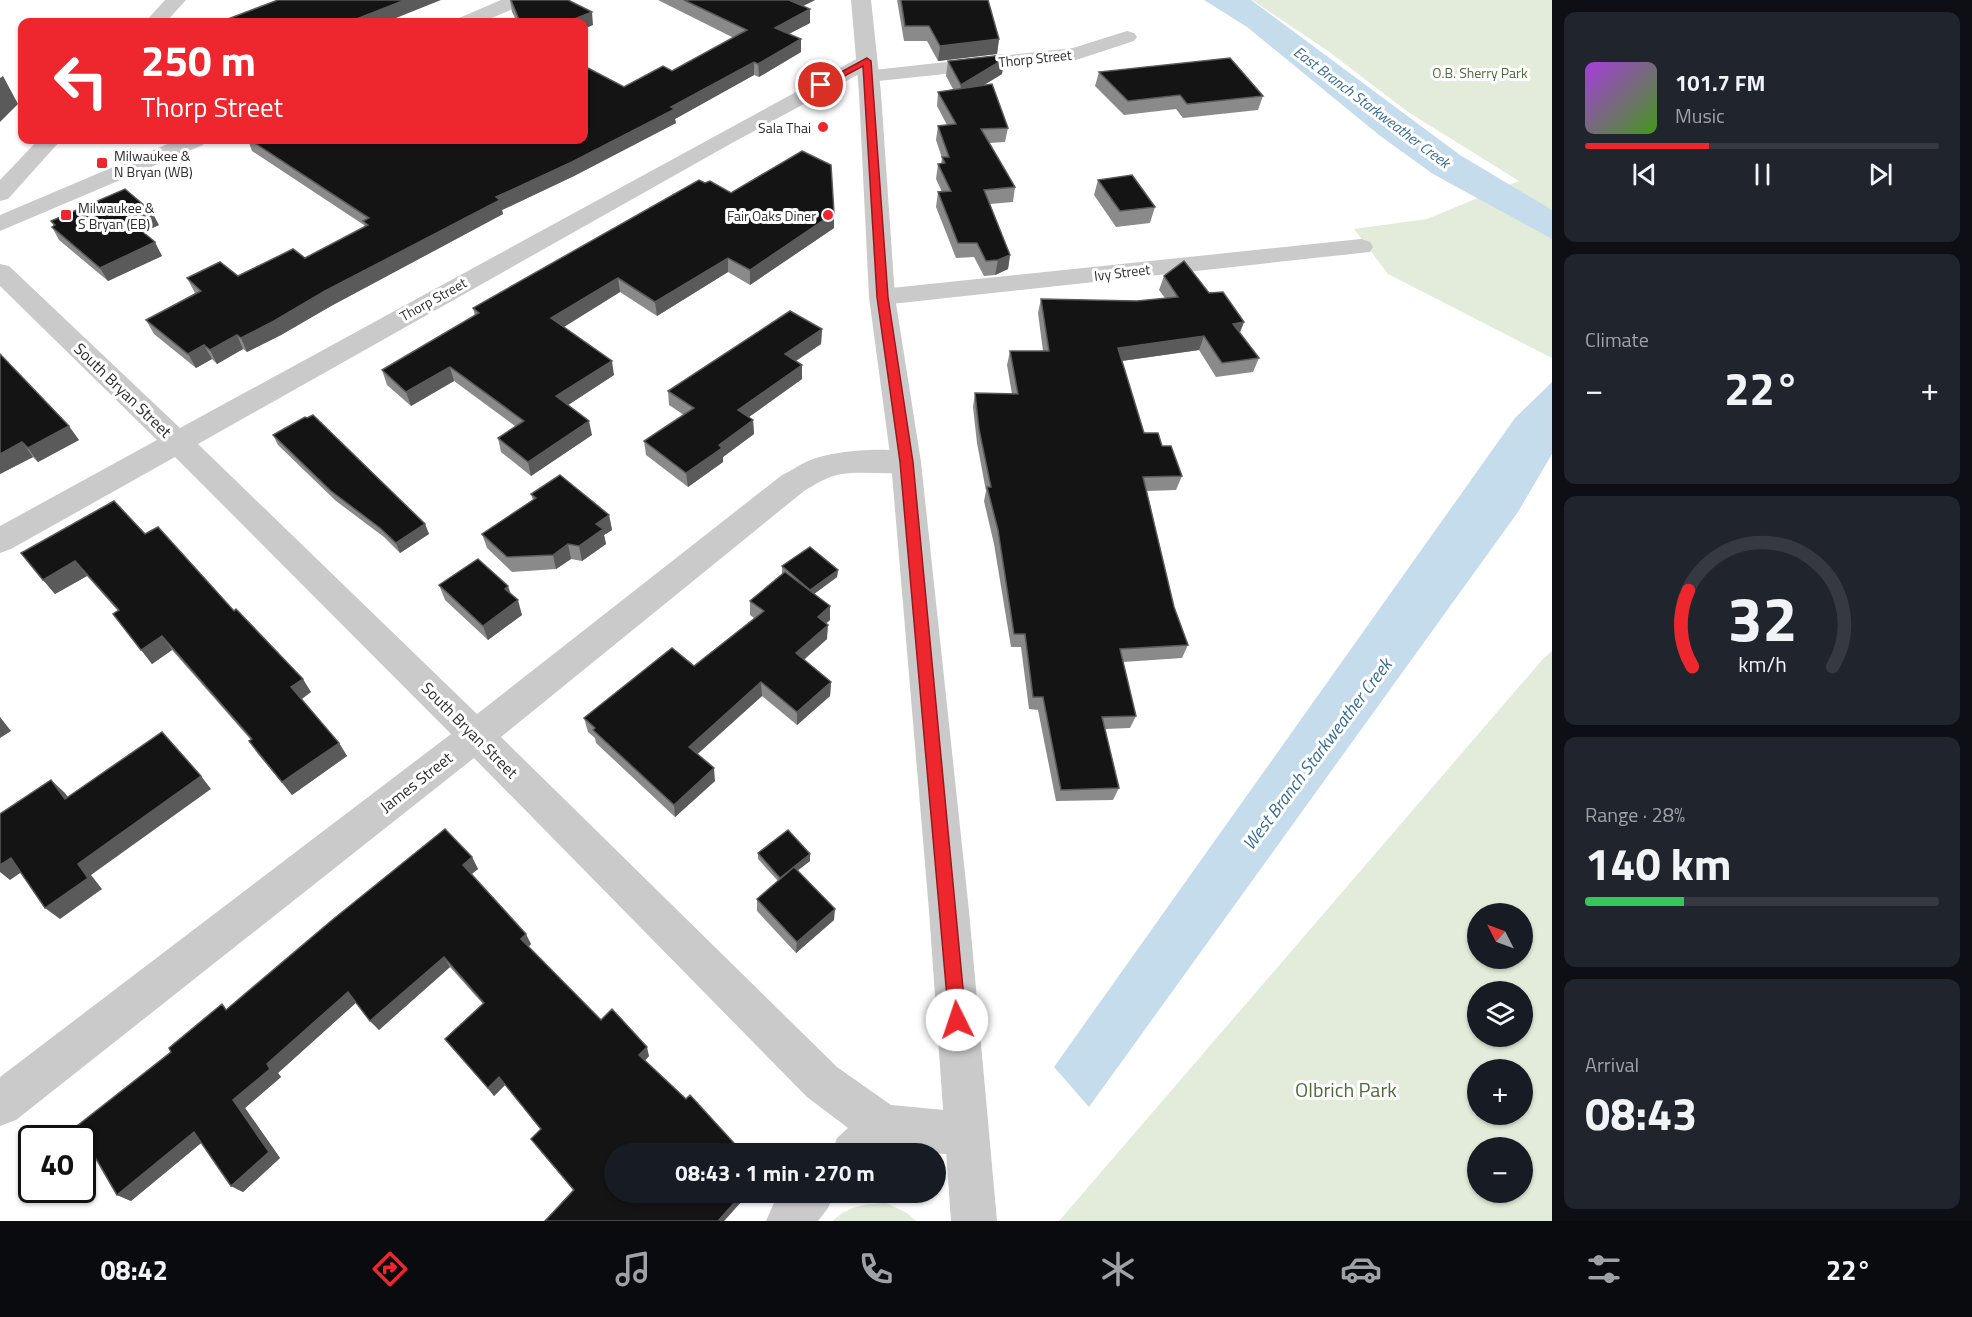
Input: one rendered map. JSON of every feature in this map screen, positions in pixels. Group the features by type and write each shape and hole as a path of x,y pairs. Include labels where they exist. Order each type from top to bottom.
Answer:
{"street":[{"path":"159,18 176,0"},
{"path":"475,18 518,0"},
{"path":"861,0 868,68 882,297 906,462 949,911 974,1221"},
{"name":"Thorp Street","path":"0,541 176,442 868,68 1076,54 1127,38"},
{"path":"0,194 46,144"},
{"path":"0,224 186,144"},
{"name":"Ivy Street","path":"882,297 1065,279 1194,262 1361,247"},
{"name":"South Bryan Street","path":"0,272 476,736 822,1082 868,1140 966,1134"},
{"name":"James Street","path":"0,1104 476,736 793,483 818,469 843,463 906,462"},
{"path":"789,1221 803,1203"}],"green space":[{"name":"O.B. Sherry Park","path":"1252,0 1552,0 1552,358 1388,274 1354,229 1427,219 1519,181 1408,112 1328,51"},
{"name":"Olbrich Park","path":"1552,651 1552,1221 1059,1221 1542,660"},
{"path":"886,1203 907,1213 916,1221 833,1221 844,1212 864,1205"}],"water":[{"name":"East Branch Starkweather Creek","path":"1204,0 1251,0 1460,155 1552,210 1552,239 1433,174 1379,135 1247,27"},
{"name":"West Branch Starkweather Creek","path":"1552,382 1552,454 1518,512 1089,1107 1054,1067 1515,418"}],"building":[{"path":"278,0 405,0 359,18 231,18"},
{"path":"511,0 568,0 592,12 577,18 518,18"},
{"path":"684,0 789,0 810,9 775,28 801,39 758,64 754,62 671,107 675,109 572,162 496,197 500,200 325,291 241,338 237,335 210,350 204,345 188,354 146,320 201,291 187,278 220,262 238,276 293,249 305,258 368,225 363,221 369,218 256,144 588,144 588,68 624,87 663,66 672,71 747,30"},
{"path":"901,0 988,0 999,39 940,46 929,26 905,26"},
{"path":"1003,55 1004,59 961,85 948,61"},
{"path":"1230,58 1263,96 1187,104 1180,95 1128,101 1099,72"},
{"path":"992,84 1008,128 981,129 1015,187 984,190 1010,255 998,260 986,261 977,243 958,243 938,192 951,191 938,164 945,163 942,157 949,157 938,126 956,124 938,92"},
{"path":"802,151 831,165 834,213 750,270 728,258 655,302 618,278 551,318 612,361 556,396 589,421 528,462 498,438 524,421 450,367 406,392 382,370 479,313 473,308 699,180 705,183 710,181 731,193"},
{"path":"1132,175 1155,207 1120,211 1098,180"},
{"path":"125,189 152,212 131,222 155,242 100,268 52,227 55,225 51,221"},
{"path":"1184,261 1209,293 1223,292 1244,322 1233,324 1259,358 1222,363 1204,336 1118,348 1144,433 1158,433 1162,446 1171,446 1182,476 1143,477 1174,607 1188,645 1120,649 1136,716 1102,717 1119,788 1061,790 1043,697 1033,697 1025,634 1014,634 998,530 987,487 991,487 979,429 975,393 1018,394 1010,351 1049,351 1041,299 1137,301 1178,297 1164,276"},
{"path":"790,311 822,329 785,354 802,365 738,410 753,420 719,445 722,448 686,473 644,441 694,408 668,391"},
{"path":"0,354 69,426 28,448 22,442 0,454"},
{"path":"313,415 425,524 396,543 331,491 273,435"},
{"path":"560,475 609,515 596,524 603,529 579,546 568,544 553,555 507,557 482,534 536,498 531,494"},
{"path":"114,501 145,534 158,527 234,611 236,609 303,679 291,687 339,743 282,782 249,741 252,739 162,636 141,650 113,614 119,610 75,561 43,580 21,553"},
{"path":"810,547 838,570 810,590 782,566"},
{"path":"478,559 508,586 505,589 518,600 483,626 439,585"},
{"path":"785,572 830,606 818,617 828,625 796,653 831,682 797,712 761,682 689,747 714,768 674,805 593,730 595,728 584,718 672,648 694,666 764,611 750,601"},
{"path":"162,732 201,776 78,864 88,878 45,908 11,858 0,865 0,814 51,780 65,799"},
{"path":"445,829 472,857 463,865 526,934 521,939 601,1020 612,1009 647,1047 639,1055 686,1099 690,1095 734,1143 604,1143 604,1203 734,1203 718,1221 545,1221 574,1190 531,1139 541,1129 499,1077 488,1088 445,1039 484,1003 444,957 370,1021 348,992 267,1064 270,1069 233,1100 269,1152 231,1186 194,1132 117,1195 96,1159 96,1125 78,1125 171,1052 169,1048 222,1004 226,1010"},
{"path":"788,830 810,854 780,878 758,853"},
{"path":"794,867 835,909 797,942 757,899"}],"place":[{"name":"Sala Thai","path":"823,127"},
{"name":"Milwaukee & N Bryan (WB)","path":"102,163"},
{"name":"Milwaukee & S Bryan (EB)","path":"66,215"},
{"name":"Fair Oaks Diner","path":"828,215"}],"route":[{"path":"821,85 867,61 882,297 906,462 949,911 957,1020"}]}
